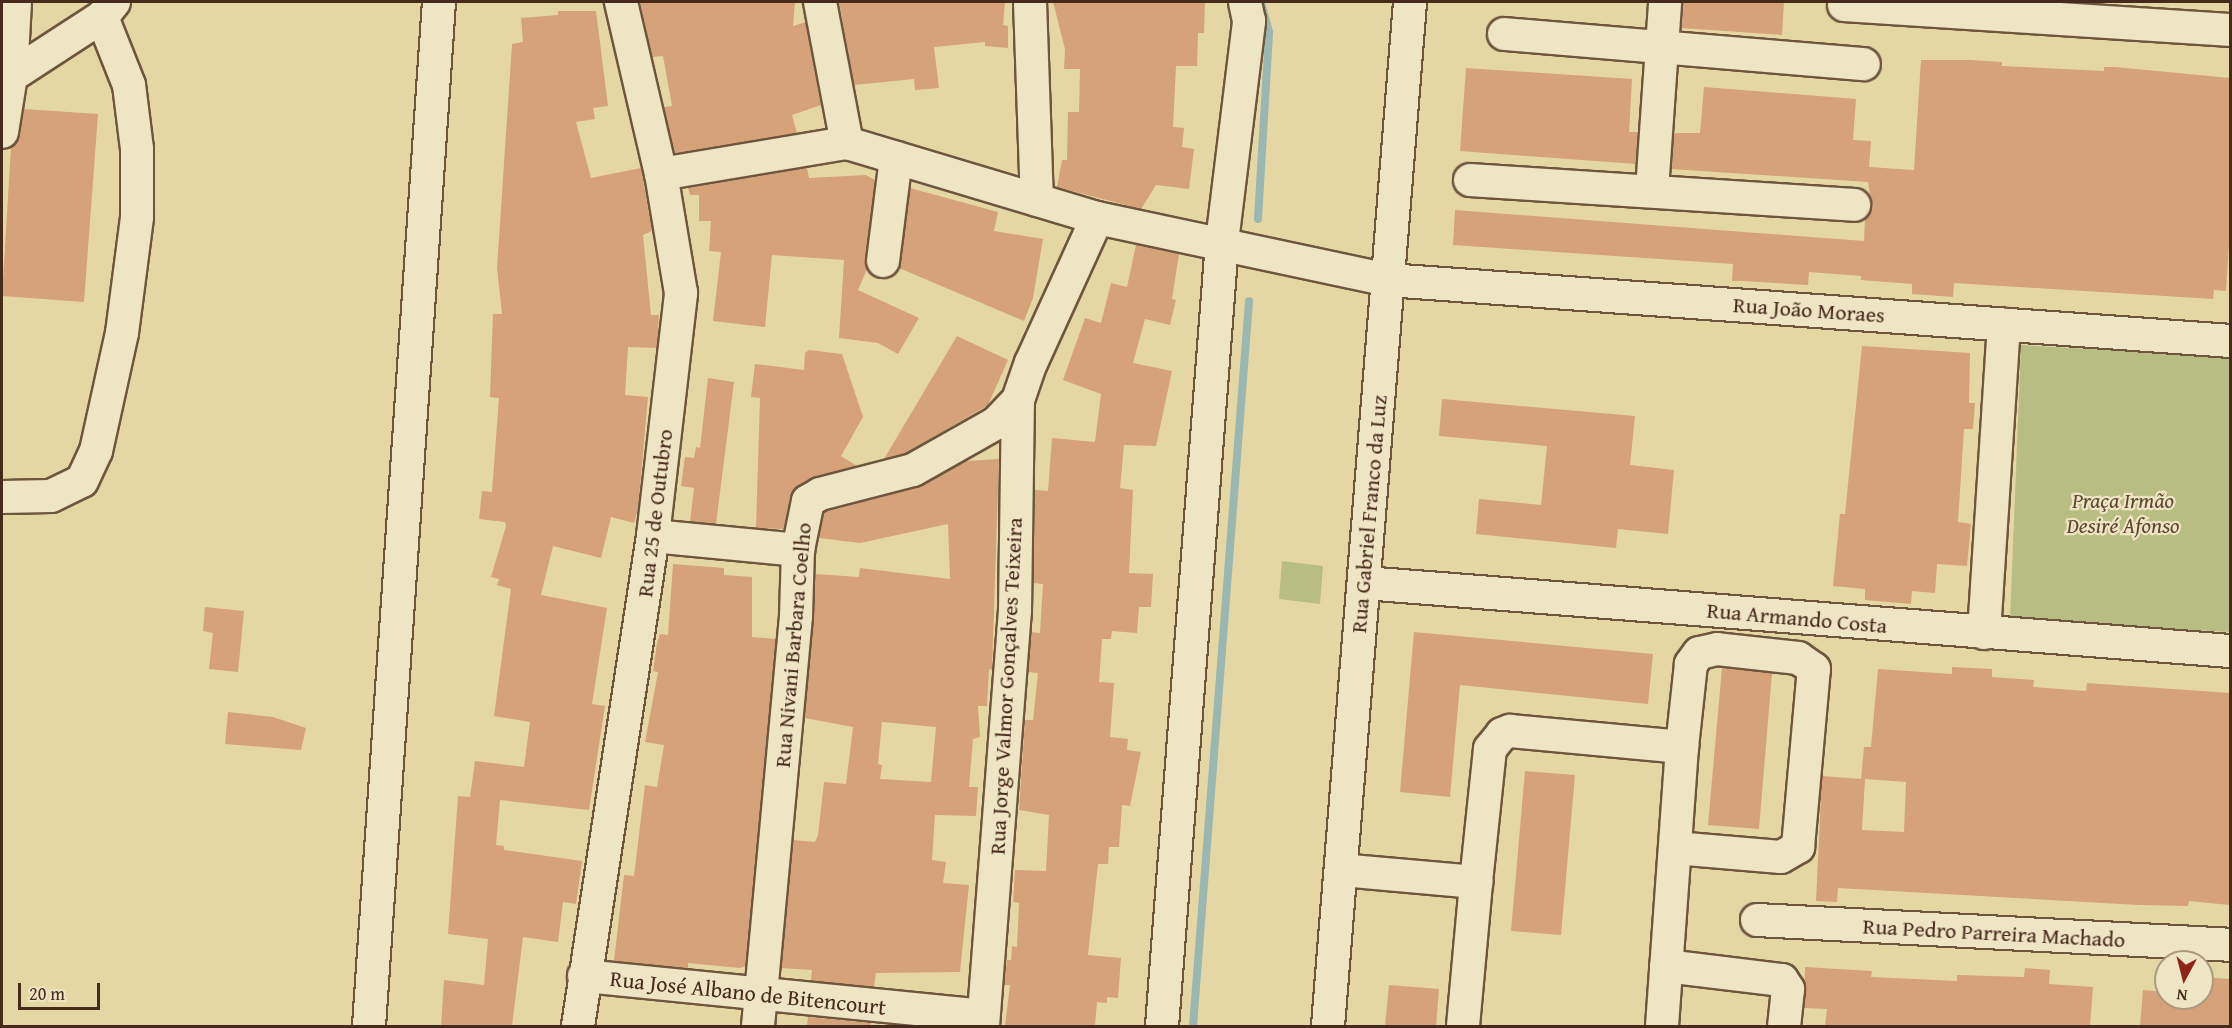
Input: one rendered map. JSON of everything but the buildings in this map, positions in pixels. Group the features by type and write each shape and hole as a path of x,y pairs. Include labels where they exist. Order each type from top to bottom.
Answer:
{"street":[{"path":"2,132 11,76 15,2"},
{"path":"369,1026 439,2"},
{"name":"Rua 25 de Outubro","path":"578,1026 653,536 681,293 661,174 621,2"},
{"path":"661,174 847,143 820,2"},
{"path":"1030,2 1037,200"},
{"path":"1162,1026 1222,242 1249,21 1245,2"},
{"name":"Rua Gabriel Franco da Luz","path":"1328,1026 1410,2"},
{"path":"1652,190 1665,2"},
{"path":"1844,4 2230,30"},
{"path":"2,497 51,496 82,481 96,452 122,333 137,217 137,149 129,85 108,9 11,76"},
{"path":"1504,34 1864,64"},
{"name":"Rua João Moraes","path":"847,143 1098,218 1222,242 1388,280 2230,341"},
{"path":"883,261 896,158"},
{"path":"1470,180 1854,204"},
{"name":"Rua Jorge Valmor Gonçalves Teixeira","path":"983,1021 1015,611 1018,400 1031,363 1098,218"},
{"path":"1984,633 2004,325"},
{"name":"Rua Nivani Barbara Coelho","path":"758,1026 796,616 798,550 806,506 813,497 913,470 996,423 1018,400"},
{"path":"653,536 798,550"},
{"name":"Rua Armando Costa","path":"1364,583 2230,651"},
{"path":"1662,1026 1666,966 1675,848 1683,747 1691,664 1699,653 1717,649 1798,658 1814,669 1798,847 1781,857 1675,848"},
{"path":"1463,1026 1490,749 1497,737 1510,731 1683,747"},
{"path":"1341,870 1476,882"},
{"name":"Rua Pedro Parreira Machado","path":"1757,920 2230,945"},
{"path":"1666,966 1782,980 1788,989 1784,1026"},
{"name":"Rua José Albano de Bitencourt","path":"584,976 760,993 983,1021"}],"green space":[{"name":"Praça Irmão Desiré Afonso","path":"2021,345 2230,357 2230,632 2010,620"},
{"path":"1282,561 1323,566 1320,604 1279,599"}],"waterway":[{"path":"1258,219 1269,32 1261,2"},
{"path":"1193,1026 1249,301"}]}
